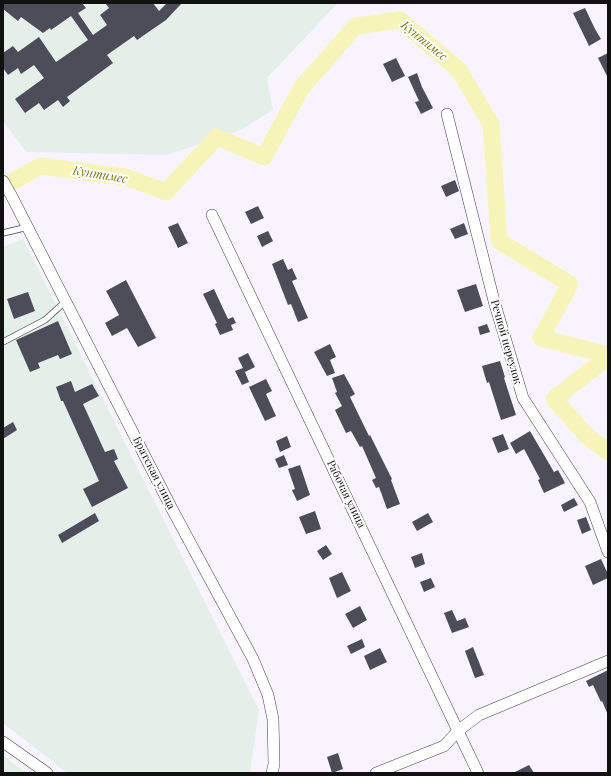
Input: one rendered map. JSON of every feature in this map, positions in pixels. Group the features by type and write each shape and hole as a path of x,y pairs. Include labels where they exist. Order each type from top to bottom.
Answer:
{"street":[{"name":"Речной переулок","path":"447,114 494,301 523,398 590,502 608,552"},
{"name":"Братская улица","path":"3,181 28,227 172,510 253,659 268,695 273,719 274,764 272,773"},
{"name":"Рабочая улица","path":"212,215 459,730 478,773"},
{"path":"376,773 444,746 459,730 479,715 608,661"},
{"path":"3,742 47,773"}],"lane":[{"path":"3,233 28,227"},
{"path":"3,342 45,320 66,301"}],"shaded area":[{"path":"3,3 338,3 267,78 273,110 241,130 167,155 26,152 3,121"},
{"path":"23,239 259,710 250,773 67,773 3,723 3,247"},
{"path":"3,755 26,773 3,773"}],"building":[{"path":"3,3 82,3 86,8 78,13 93,35 107,25 100,15 109,8 105,3 153,3 159,11 167,3 182,3 166,20 137,40 134,36 107,55 113,63 67,97 70,101 63,107 58,100 44,110 39,103 25,113 15,99 44,78 34,65 21,74 18,68 8,75 3,68 3,53 13,46 18,52 39,37 56,62 88,40 71,16 51,30 50,28 43,33 21,17 18,21 3,9"},
{"path":"585,8 601,39 589,46 573,13"},
{"path":"608,53 608,78 598,58"},
{"path":"396,58 405,76 392,82 383,64"},
{"path":"417,73 422,87 433,108 421,114 415,102 419,101 408,77"},
{"path":"455,180 459,191 446,197 441,186"},
{"path":"258,206 264,218 251,224 245,212"},
{"path":"178,223 188,243 178,248 168,227"},
{"path":"464,223 468,234 455,239 450,229"},
{"path":"268,231 273,241 262,247 257,236"},
{"path":"283,259 288,270 292,268 297,279 292,281 308,318 298,322 291,304 288,305 272,264"},
{"path":"126,280 156,338 138,347 127,328 112,336 105,323 119,315 106,291"},
{"path":"476,284 483,306 465,312 457,290"},
{"path":"214,289 228,319 233,317 236,323 231,325 233,330 220,335 215,324 217,323 203,294"},
{"path":"28,292 35,311 14,319 7,299"},
{"path":"58,321 72,354 60,359 58,355 38,363 40,368 30,372 16,340"},
{"path":"487,324 490,332 480,335 478,327"},
{"path":"330,344 336,357 330,360 335,373 327,376 314,352"},
{"path":"248,353 255,367 245,372 249,382 242,385 235,371 243,368 238,358"},
{"path":"500,361 516,415 501,420 489,382 487,383 482,366"},
{"path":"344,374 355,394 350,397 392,479 391,480 400,504 387,509 379,487 376,488 372,480 376,478 362,446 360,447 351,431 346,433 335,410 342,406 335,393 337,392 332,378"},
{"path":"266,379 272,391 266,394 276,416 265,421 249,387"},
{"path":"71,381 75,392 92,384 99,396 83,404 105,452 114,449 118,459 114,461 128,488 92,507 83,489 99,481 63,401 61,401 56,387"},
{"path":"13,422 17,430 3,439 3,428"},
{"path":"530,431 554,472 558,470 565,483 544,493 538,480 540,479 524,449 516,454 510,443"},
{"path":"503,434 509,449 498,453 492,438"},
{"path":"287,436 291,447 280,452 276,441"},
{"path":"284,455 288,465 279,468 275,459"},
{"path":"300,465 310,495 297,501 292,490 295,489 288,469"},
{"path":"574,498 578,505 564,512 561,505"},
{"path":"315,511 321,529 306,534 299,517"},
{"path":"95,513 99,521 62,543 58,535"},
{"path":"428,513 433,522 417,531 412,522"},
{"path":"586,517 591,530 582,534 577,520"},
{"path":"326,545 332,554 323,560 317,551"},
{"path":"422,553 425,564 415,568 411,557"},
{"path":"601,559 608,574 608,578 593,585 585,566"},
{"path":"342,572 351,591 337,598 329,578"},
{"path":"431,578 435,587 424,592 420,582"},
{"path":"360,606 367,620 353,628 345,614"},
{"path":"452,610 457,621 465,618 469,627 452,633 444,613"},
{"path":"362,639 365,647 351,654 347,646"},
{"path":"473,647 484,675 475,678 465,651"},
{"path":"380,648 387,662 370,670 364,656"},
{"path":"608,670 608,715 593,685 589,687 586,681"},
{"path":"338,753 343,769 332,773 327,757"},
{"path":"529,765 534,773 513,773"}],"waterway":[{"name":"Кунтимес","path":"3,187 40,166 125,177 166,192 217,137 264,157 302,87 356,26 400,20 459,70 491,124 499,241 570,284 541,338 608,355"},
{"name":"Кунтимес","path":"608,357 554,399 587,436 608,452"}]}
